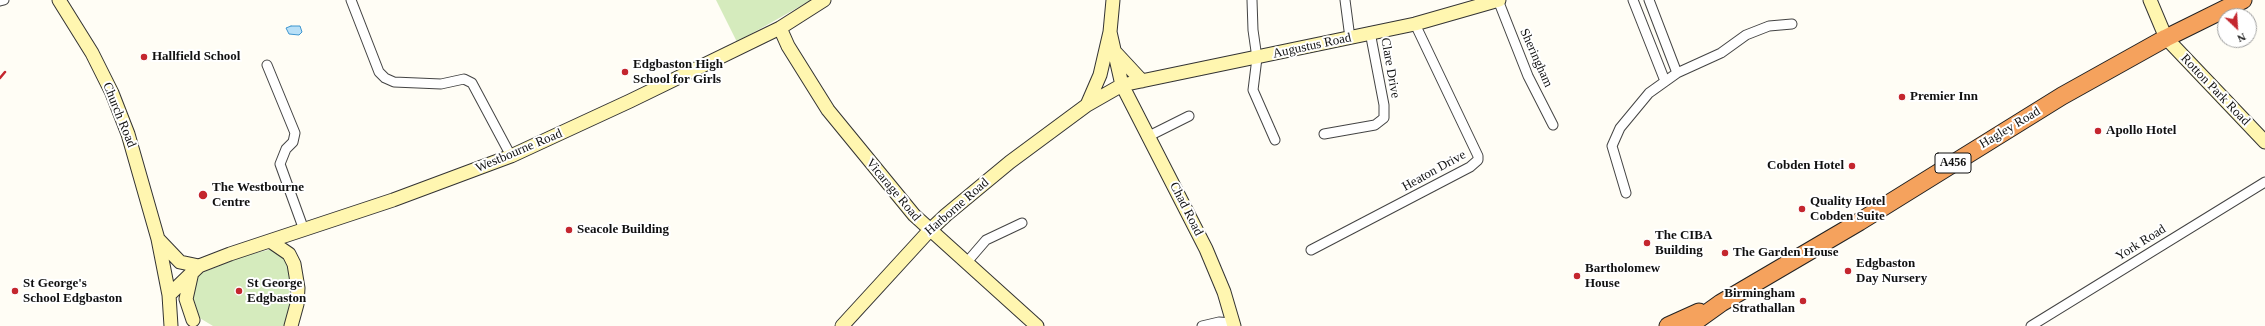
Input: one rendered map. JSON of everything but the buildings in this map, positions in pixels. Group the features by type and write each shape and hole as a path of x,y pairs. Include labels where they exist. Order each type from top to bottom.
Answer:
{"highway":[{"name":"Hagley Road","path":"1689,326 1721,303 1864,219 2062,96 2166,38 2243,0"},
{"name":"Hagley Road","path":"1668,326 1721,303"}],"main road":[{"name":"Church Road","path":"58,0 92,53 112,93 140,169 158,240 169,295 171,326"},
{"name":"Westbourne Road","path":"195,269 270,241 477,170 511,156 780,28 824,0"},
{"path":"1087,106 1100,75 1110,32 1113,0"},
{"name":"Augustus Road","path":"1131,86 1350,38 1370,32 1416,24 1499,0"},
{"path":"2150,0 2166,38"},
{"name":"Vicarage Road","path":"780,28 788,46 828,110 884,180 929,230 967,262 1037,326"},
{"path":"1110,32 1114,50 1131,86"},
{"name":"Rotton Park Road","path":"2166,38 2265,142"},
{"path":"1114,50 1131,86"},
{"name":"Harborne Road","path":"842,326 929,230 1010,162 1087,106 1131,86"},
{"name":"Chad Road","path":"1131,86 1147,137 1206,249 1224,292 1233,324"},
{"path":"158,240 180,262 195,269"},
{"path":"270,241 289,254 294,264 298,288 297,304 292,326"},
{"path":"195,269 169,295 174,304 198,323"},
{"path":"195,269 186,299 198,323"}],"street":[{"path":"0,1 4,0"},
{"path":"351,0 361,16 379,72 385,78 394,82 441,84 464,79 472,83 511,156"},
{"path":"1252,0 1253,30 1257,58 1253,90 1275,140"},
{"path":"1345,0 1350,38"},
{"name":"Sheringham","path":"1499,0 1528,76 1553,125"},
{"path":"1632,0 1665,81"},
{"path":"1649,0 1677,73"},
{"name":"Heaton Drive","path":"1311,250 1470,167 1478,160 1478,156 1416,24"},
{"path":"1626,193 1612,146 1620,128 1649,94 1677,73 1721,53 1746,35 1769,26 1792,24"},
{"name":"Clare Drive","path":"1324,134 1375,125 1384,118 1384,105 1370,32"},
{"path":"267,65 295,133 293,142 286,149 280,164 304,230"},
{"path":"1147,137 1189,116"},
{"name":"York Road","path":"2031,326 2265,182"},
{"path":"967,262 986,240 1022,223"},
{"path":"1202,326 1218,322 1233,324"}],"green space":[{"path":"716,0 811,0 737,42"},
{"path":"272,249 286,259 291,272 291,302 286,326 213,326 198,317 191,295 194,282 199,274 244,256"}],"water":[{"path":"291,26 300,26 302,32 299,35 289,34 286,28"}],"railway":[{"path":"0,78 5,72"}],"place":[{"name":"Hallfield School","path":"144,57"},
{"name":"Edgbaston High School for Girls","path":"625,72"},
{"name":"Premier Inn","path":"1902,97"},
{"name":"Apollo Hotel","path":"2098,131"},
{"name":"Cobden Hotel","path":"1852,166"},
{"name":"The Westbourne Centre","path":"203,195"},
{"name":"Quality Hotel Cobden Suite","path":"1802,209"},
{"name":"Seacole Building","path":"569,230"},
{"name":"The CIBA Building","path":"1647,243"},
{"name":"The Garden House","path":"1725,253"},
{"name":"Edgbaston Day Nursery","path":"1848,271"},
{"name":"Bartholomew House","path":"1577,276"},
{"name":"St George's School Edgbaston","path":"15,291"},
{"name":"St George Edgbaston","path":"239,291"},
{"name":"Birmingham Strathallan","path":"1803,301"}]}
